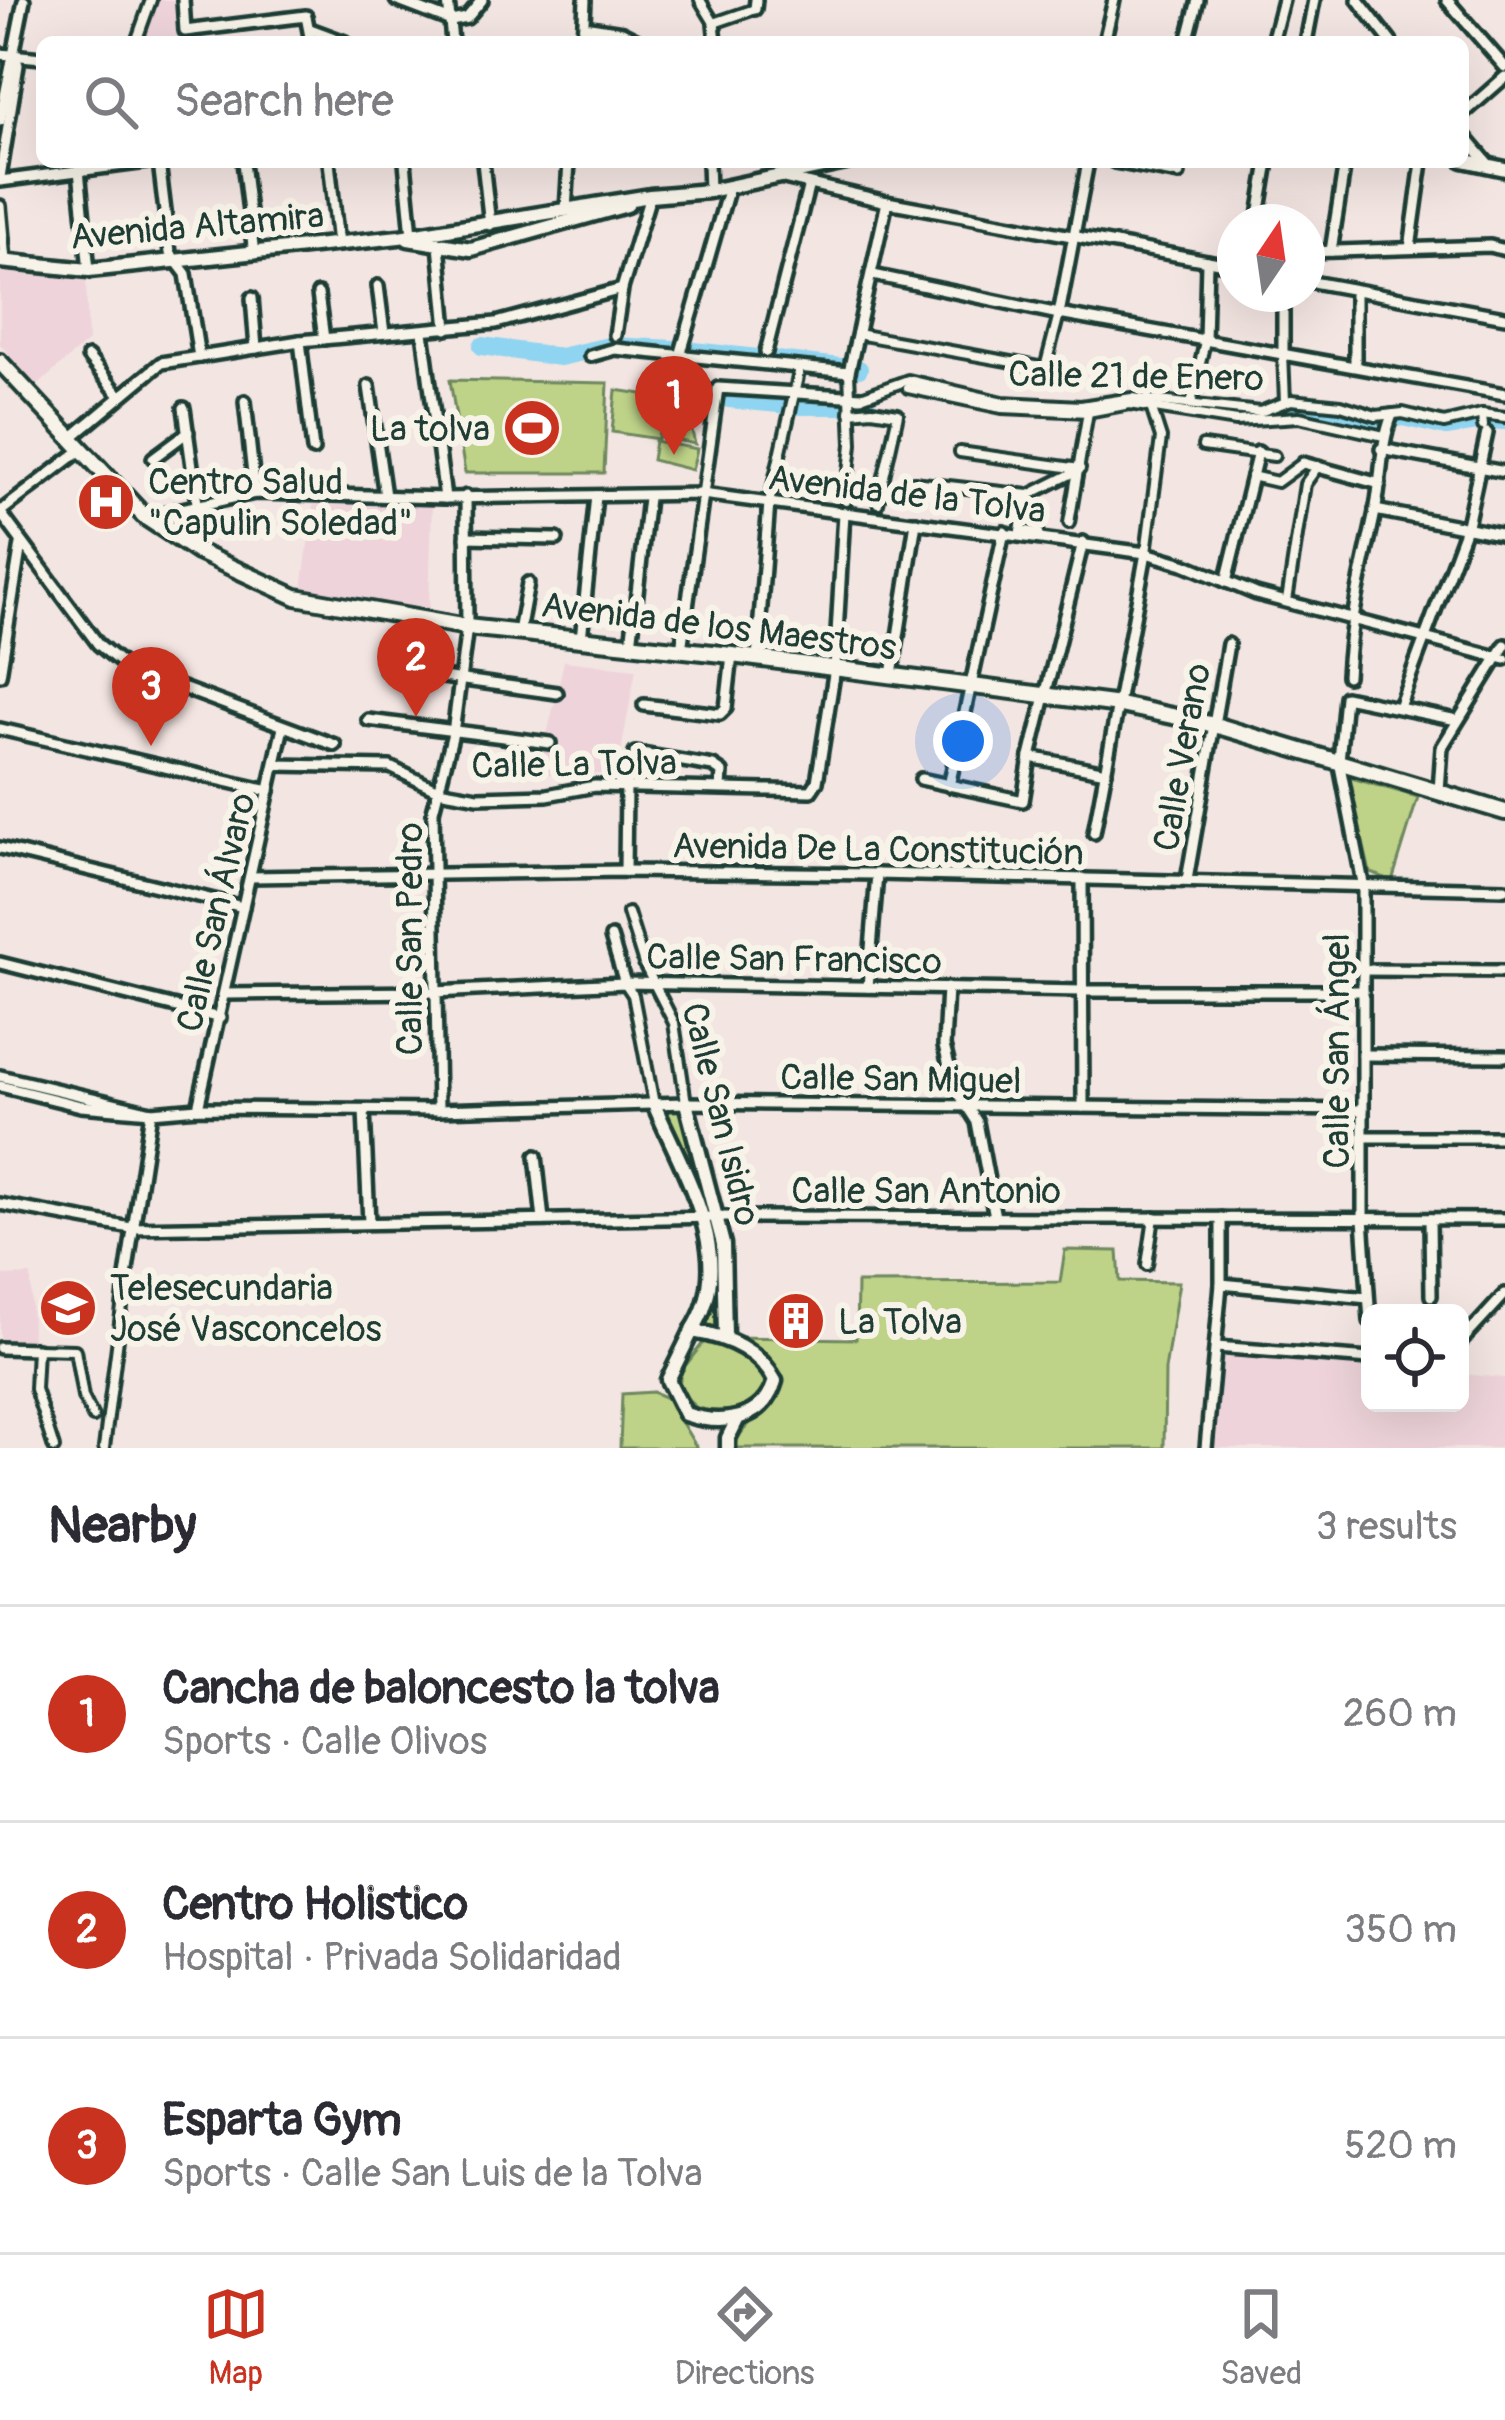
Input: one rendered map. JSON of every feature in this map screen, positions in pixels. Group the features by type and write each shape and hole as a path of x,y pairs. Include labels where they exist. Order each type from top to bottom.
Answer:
{"main road":[{"name":"Avenida de los Maestros","path":"0,362 145,517 198,552 296,597 467,627 732,655 1120,705 1215,725 1505,812"}],"street":[{"path":"0,118 25,0"},
{"path":"138,36 151,0"},
{"path":"183,0 186,36"},
{"path":"302,0 311,36"},
{"path":"396,0 451,21 467,18 482,0"},
{"path":"448,0 452,36"},
{"path":"583,36 585,0"},
{"path":"700,0 715,23 716,36"},
{"path":"1105,36 1114,0"},
{"path":"1189,36 1198,0"},
{"path":"1274,36 1283,0"},
{"path":"1307,36 1314,0"},
{"path":"1358,0 1386,36"},
{"path":"1447,0 1505,67"},
{"path":"715,23 756,4"},
{"path":"192,36 306,16"},
{"path":"584,26 630,36"},
{"path":"310,29 328,36"},
{"path":"0,54 36,58"},
{"path":"15,56 0,179 85,168"},
{"path":"1469,109 1505,77"},
{"path":"1469,141 1490,166"},
{"path":"1469,161 1505,169"},
{"path":"160,168 170,253 186,274 199,357"},
{"path":"244,168 254,254"},
{"path":"330,168 338,244"},
{"path":"405,168 405,236"},
{"path":"484,168 490,225"},
{"path":"566,211 569,168"},
{"path":"708,168 709,191"},
{"name":"Avenida Altamira","path":"2,261 89,270 254,254 490,225 650,196 709,191 815,168"},
{"path":"857,334 1045,368 1087,168"},
{"path":"1146,168 1179,174"},
{"path":"1261,204 1267,168"},
{"path":"1331,251 1344,168"},
{"path":"1410,248 1421,168"},
{"path":"79,170 89,270"},
{"path":"773,176 887,202 1217,262"},
{"path":"764,366 809,184"},
{"path":"682,352 729,187"},
{"path":"615,349 622,289 650,196"},
{"name":"Avenida Altamira","path":"405,236 471,249 606,213 650,196"},
{"path":"836,668 851,444 849,368 887,202"},
{"path":"0,206 2,261"},
{"path":"439,245 447,329"},
{"path":"1325,251 1505,250"},
{"path":"1207,260 1217,259"},
{"path":"1191,404 1204,341 1207,260"},
{"path":"873,275 1059,314 1505,394"},
{"path":"1325,284 1505,317"},
{"path":"378,286 384,333"},
{"path":"335,745 126,667 98,644 0,512 160,363 300,341 496,323 622,289"},
{"path":"1355,290 1355,366"},
{"path":"318,294 324,339"},
{"path":"252,298 256,348"},
{"path":"1283,312 1285,403"},
{"path":"422,332 445,498"},
{"path":"300,341 313,450"},
{"path":"588,351 682,352 764,366 849,368"},
{"path":"88,357 120,396"},
{"path":"757,658 769,503 800,368"},
{"path":"849,406 908,380 1002,408 1088,412 1151,405 1236,421 1299,418 1386,432"},
{"path":"369,386 385,496"},
{"path":"908,388 924,386"},
{"path":"681,650 718,388 898,414 878,503"},
{"name":"Calle 21 de Enero","path":"1065,408 1132,398 1151,405 1260,412 1285,403 1341,405 1376,416 1403,413 1444,423 1481,414 1505,417"},
{"path":"245,401 255,493"},
{"path":"1094,833 1146,553 1161,438 1151,405"},
{"path":"184,408 197,503"},
{"path":"1069,524 1088,412"},
{"path":"1457,720 1399,707 1467,525 1485,430 1481,414"},
{"path":"1347,676 1350,617 1380,484 1381,449 1392,415"},
{"path":"153,458 188,432"},
{"path":"1204,446 1274,456"},
{"path":"1381,449 1505,472"},
{"path":"960,452 1080,469"},
{"path":"1226,582 1258,452"},
{"path":"1251,476 1277,482 1303,463 1380,484"},
{"path":"1286,601 1304,484 1318,466"},
{"path":"920,483 1029,495 1080,469"},
{"name":"Avenida de la Tolva","path":"145,517 255,493 445,498 702,494 845,507 916,522 1146,553 1286,601 1502,658"},
{"path":"1029,495 1020,530 1040,533"},
{"name":"Calle San Pedro","path":"438,1110 434,812 453,733 467,627 466,496"},
{"path":"581,639 596,496"},
{"path":"631,645 648,497"},
{"path":"1375,510 1505,535"},
{"path":"892,675 916,522"},
{"path":"950,786 1004,532"},
{"path":"466,537 557,539"},
{"path":"921,779 1023,801 1083,542"},
{"path":"0,675 4,618 21,544"},
{"path":"519,632 528,583"},
{"name":"Calle Verano","path":"1187,880 1228,644"},
{"path":"1439,791 1442,747 1502,658 1505,645"},
{"path":"644,705 720,714 726,708 732,655"},
{"name":"Calle La Tolva","path":"275,765 390,767 438,790 501,796 626,785 807,792 818,782 836,668"},
{"path":"385,669 556,694"},
{"name":"Calle San Ángel","path":"1368,1304 1363,1219 1363,883 1339,761 1346,697 1399,707"},
{"path":"368,720 550,743"},
{"name":"Calle San Álvaro","path":"198,1108 283,727"},
{"path":"0,729 269,791"},
{"path":"635,753 713,766 722,772 721,788"},
{"path":"1030,757 1106,772"},
{"path":"625,871 626,785"},
{"path":"0,848 243,907"},
{"name":"Avenida De La Constitución","path":"250,877 625,871 1363,883 1398,890 1505,890"},
{"path":"868,987 877,874"},
{"path":"1082,878 1084,1107"},
{"name":"Calle San Isidro","path":"628,913 644,964 658,983 674,1023 710,1217 710,1288 692,1331"},
{"name":"Calle San Isidro","path":"611,937 633,995 654,1104 723,1244 725,1336"},
{"path":"0,963 220,1018"},
{"path":"1363,970 1505,971"},
{"name":"Calle San Francisco","path":"225,994 434,992 625,983 1363,991"},
{"path":"947,988 944,1046 954,1086 976,1122 995,1217"},
{"path":"1363,1055 1505,1056"},
{"name":"Calle San Miguel","path":"0,1076 151,1112"},
{"name":"Calle San Miguel","path":"0,1086 81,1106 151,1112 686,1103 1363,1110"},
{"path":"364,1110 369,1223"},
{"path":"104,1448 131,1228 151,1112"},
{"path":"1363,1137 1505,1137"},
{"path":"536,1156 543,1220"},
{"name":"Calle San Antonio","path":"0,1204 131,1228 710,1217 1505,1219"},
{"path":"1147,1265 1154,1217"},
{"path":"1206,1448 1221,1284 1221,1218"},
{"path":"1430,1219 1431,1296"},
{"path":"1221,1284 1368,1298"},
{"path":"1469,1326 1505,1294"},
{"path":"692,1331 725,1336 768,1366 775,1381 770,1398 737,1420 708,1422 685,1414 668,1380 692,1331"},
{"path":"1216,1347 1361,1358"},
{"path":"0,1348 75,1350 83,1397 93,1417"},
{"path":"37,1348 35,1389 54,1448"},
{"path":"728,1448 737,1420"}],"shaded area":[{"path":"159,0 178,0 182,36 146,36"},
{"path":"0,268 86,279 88,341 36,387 0,344"},
{"path":"313,505 432,506 429,609 302,590"},
{"path":"564,661 636,669 617,774 538,774"},
{"path":"31,1275 32,1342 0,1341 0,1276"},
{"path":"1220,1352 1361,1363 1361,1412 1469,1412 1469,1375 1505,1378 1505,1448 1211,1448"}],"green space":[{"name":"La tolva","path":"450,380 608,383 604,473 465,473"},
{"path":"616,390 662,397 658,439 612,432"},
{"path":"665,405 689,418 695,444 661,437"},
{"path":"655,441 697,449 692,470 652,460"},
{"path":"1348,777 1418,797 1392,881 1370,872"},
{"path":"686,1108 717,1216 725,1336 692,1331 710,1287 697,1216 661,1112"},
{"path":"1065,1250 1118,1251 1120,1281 1179,1282 1165,1370 1164,1448 735,1448 747,1427 779,1397 773,1362 736,1337 856,1339 857,1283 1060,1282"},
{"path":"706,1339 748,1356 763,1373 767,1393 730,1414 707,1414 697,1408 679,1384 682,1370"},
{"path":"653,1392 667,1398 697,1448 620,1448 622,1394"}],"waterway":[{"path":"482,346 560,357 609,346 675,349 859,369"},
{"path":"729,399 867,406"},
{"path":"1150,404 1259,414 1292,405 1341,409 1377,421 1403,417 1446,427 1505,421"}],"place":[{"name":"La tolva","path":"532,428"},
{"name":"Cancha de baloncesto la tolva","path":"674,455"},
{"name":"Centro Salud \"Capulin Soledad\"","path":"106,502"},
{"name":"Centro Holistico","path":"416,717"},
{"name":"Esparta Gym","path":"151,746"},
{"name":"Telesecundaria José Vasconcelos","path":"68,1308"},
{"name":"La Tolva","path":"796,1321"}]}
